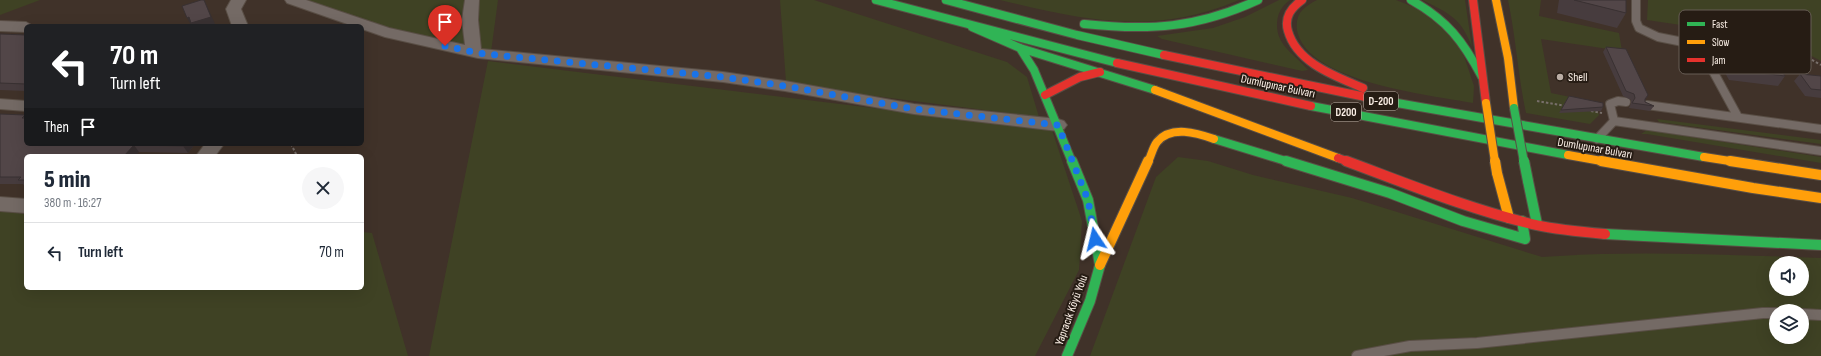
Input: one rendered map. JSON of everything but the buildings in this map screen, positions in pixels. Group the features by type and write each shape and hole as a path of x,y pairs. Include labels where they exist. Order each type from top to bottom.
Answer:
{"main road":[{"name":"Dumlupınar Bulvarı","path":"876,0 972,27 1097,59 1290,102 1544,151 1753,188 1821,198"},
{"name":"Dumlupınar Bulvarı","path":"946,0 1200,64 1303,86 1597,140 1821,175"},
{"path":"1073,22 1129,28 1170,26 1210,20 1240,10 1258,0"},
{"path":"1302,0 1291,9 1287,17 1286,26 1288,36 1294,45 1310,61 1338,78 1372,91 1444,112"},
{"path":"1411,0 1435,12 1456,30 1482,77"},
{"path":"1473,0 1482,77 1497,173 1509,218"},
{"path":"1496,0 1508,58 1514,108 1537,224"},
{"path":"971,7 1058,20"},
{"path":"972,27 1020,48 1136,83 1420,189 1509,218 1582,233 1821,245"},
{"name":"Yapracık Köyü Yolu","path":"1020,48 1034,70 1088,200 1100,265 1090,300 1067,356"},
{"path":"1045,95 1080,77 1100,72"},
{"path":"1100,265 1153,148 1158,140 1175,131 1193,132 1390,193 1463,221 1525,238 1522,221"}],"street":[{"path":"239,0 234,4 233,10 239,24"},
{"path":"292,0 362,24"},
{"path":"472,0 470,20 474,52"},
{"path":"364,25 385,32 474,52 641,70 723,77 785,86 914,109 1058,125"},
{"path":"0,26 24,27"},
{"path":"0,104 24,106"},
{"path":"207,154 214,146"},
{"path":"0,204 24,206"}],"lane":[{"path":"1636,0 1636,21 1639,28 1658,37 1679,41"},
{"path":"1715,74 1738,117"},
{"path":"1597,140 1613,118 1610,104 1618,101 1626,102"},
{"path":"1647,105 1821,130"},
{"path":"1613,118 1821,151"},
{"path":"1357,356 1410,346 1477,343 1769,313"},
{"path":"1809,314 1821,315"}],"path":[{"path":"1811,59 1821,65"},
{"path":"1537,101 1567,106"},
{"path":"1590,110 1613,118"}],"green space":[{"path":"0,0 40,0 0,15"},
{"path":"304,0 498,0 491,52 350,16"},
{"path":"780,0 814,0 1007,62 1027,77 1039,117 851,93 786,82"},
{"path":"1000,0 1239,0 1208,11 1178,18 1149,21 1120,21 1091,19 1062,14"},
{"path":"1279,0 1290,0 1279,12 1277,23 1280,38 1287,49 1308,70 1302,71 1162,39 1157,36 1213,28 1245,17"},
{"path":"1317,0 1396,0 1419,9 1443,26 1463,53 1474,86 1473,103 1429,96 1372,83 1345,74 1322,62 1305,48 1297,30 1297,19 1301,11"},
{"path":"1422,0 1465,0 1472,47 1463,29 1453,18 1447,13"},
{"path":"1508,0 1541,0 1539,16 1619,33 1622,51 1541,39 1551,93 1595,102 1599,115 1590,124 1526,113"},
{"path":"1648,0 1821,0 1821,61 1811,56 1811,10 1679,10 1679,25 1647,20"},
{"path":"488,61 1052,130 1082,221 1079,270 1035,356 429,356"},
{"path":"1657,119 1821,140 1821,144 1659,122"},
{"path":"1647,130 1821,157 1821,163 1641,134"},
{"path":"1178,157 1208,161 1253,175 1352,198 1542,257 1647,253 1769,257 1769,296 1809,296 1809,258 1821,258 1821,356 1090,356 1156,177"},
{"path":"0,211 24,214 24,290 364,290 364,232 372,233 408,356 0,356"}],"traffic: fast":[{"path":"876,0 1117,63"},
{"path":"946,0 1077,35 1164,55"},
{"path":"1084,24 1130,28 1173,26 1216,17 1237,10 1258,0"},
{"path":"1411,0 1436,15 1454,32 1468,52 1482,77"},
{"path":"972,27 1020,48 1155,90"},
{"path":"1020,48 1034,70 1088,200 1100,265 1090,301 1067,356"},
{"path":"1380,100 1704,157"},
{"path":"1311,106 1568,155"},
{"path":"1514,108 1528,181"},
{"path":"1214,139 1390,193 1463,221 1525,239 1522,221"},
{"path":"1528,181 1537,224"},
{"path":"1605,234 1821,245"}],"traffic: slow":[{"path":"1496,0 1508,58 1514,108"},
{"path":"1155,90 1338,158"},
{"path":"1486,103 1497,173"},
{"path":"1100,265 1157,142 1170,133 1177,132 1192,132 1214,139"},
{"path":"1568,155 1753,188 1821,198"},
{"path":"1704,157 1821,175"},
{"path":"1497,173 1509,218"}],"traffic: jam":[{"path":"1302,0 1292,8 1287,19 1290,39 1296,49 1316,66 1328,73 1363,88"},
{"path":"1473,0 1486,103"},
{"path":"1164,55 1380,100"},
{"path":"1117,63 1311,106"},
{"path":"1045,95 1080,77 1100,72"},
{"path":"1338,158 1436,195 1503,216 1537,225 1571,231 1605,234"}],"place":[{"name":"Shell","path":"1560,77"}],"route":[{"path":"445,46 478,53 723,77 785,86 914,109 1058,125 1088,200 1095,239"}]}
